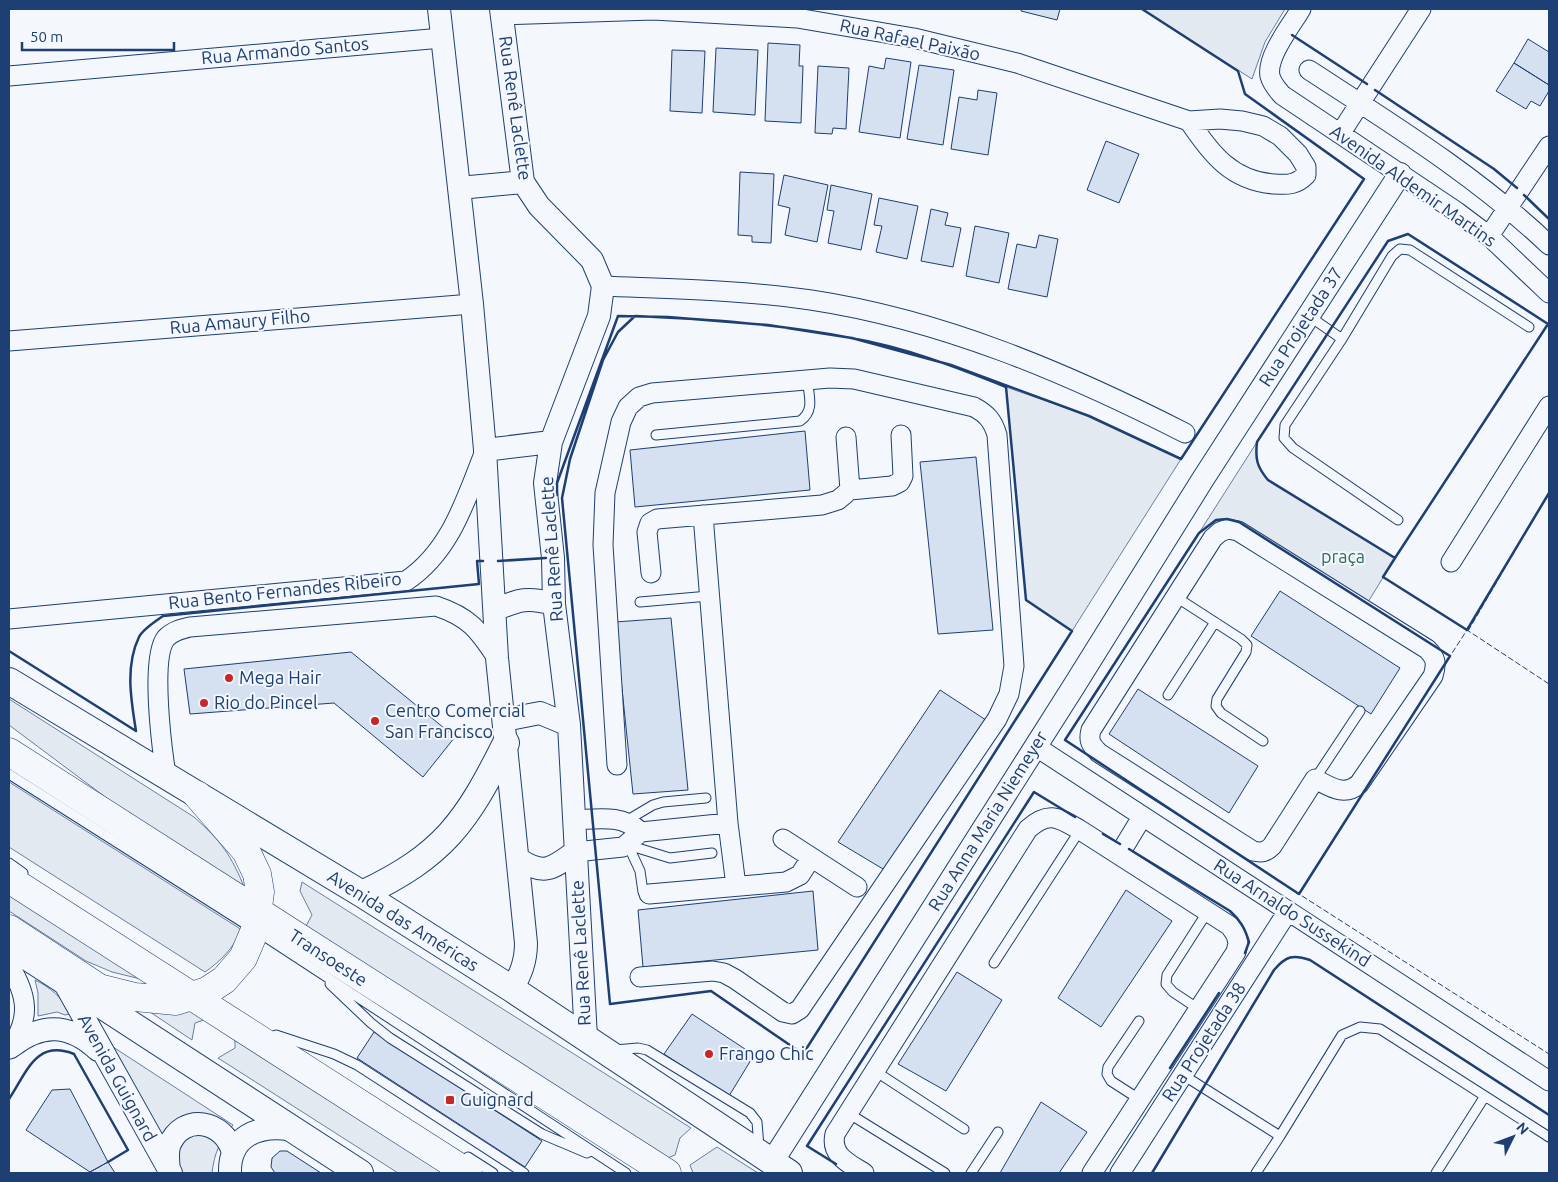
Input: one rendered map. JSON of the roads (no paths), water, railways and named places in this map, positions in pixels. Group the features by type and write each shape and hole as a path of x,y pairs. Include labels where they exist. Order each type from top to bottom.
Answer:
{"highway":[{"path":"9,752 257,921 667,1173"},
{"path":"9,929 98,988 135,997 169,1000 203,993 224,980 236,969 257,921 257,874 246,850 197,795"},
{"path":"21,879 203,993 464,1163"}],"main road":[{"name":"Avenida das Américas","path":"9,681 362,894 512,989 773,1163"},
{"path":"362,894 393,880 442,844 458,827 481,790 505,731"},
{"path":"9,945 289,1129 360,1173"}],"street":[{"path":"440,9 472,304 485,450 497,658 520,860 526,958 522,973 512,989"},
{"name":"Avenida Aldemir Martins","path":"1301,9 1271,63 1269,74 1273,84 1282,95 1489,236 1549,293"},
{"path":"1340,134 1421,9"},
{"name":"Rua Rafael Paixão","path":"501,12 653,10 797,18 914,38 1017,63 1189,121 1220,119 1242,121 1263,126 1280,136 1298,154 1306,167 1306,176 1288,186 1259,183 1242,177 1223,165 1208,149 1189,121"},
{"name":"Rua Renê Laclette","path":"501,12 523,182 539,206 592,260 603,286 599,316 551,442 545,483 553,558 554,604 569,725 576,852 596,1045"},
{"name":"Rua Armando Santos","path":"9,76 442,38"},
{"name":"Avenida Aldemir Martins","path":"1309,70 1360,103 1508,208 1549,245"},
{"path":"1489,236 1549,146"},
{"name":"Rua Projetada 37","path":"1202,478 1400,174"},
{"path":"459,188 523,182"},
{"path":"603,286 744,292 813,301 882,315 952,333 1030,361 1112,396 1185,432"},
{"name":"Rua Amaury Filho","path":"9,341 472,304"},
{"path":"617,765 604,545 605,493 624,414 628,407 639,397 652,392 807,380 854,379 974,407 985,413 993,422 998,436 1014,666 1009,694 997,719 800,1009 792,1014 784,1012 730,976 713,971 640,977"},
{"path":"1451,562 1549,406"},
{"path":"651,573 647,532 650,523 657,519 822,506 838,500 850,490 892,486 900,482 903,476 901,436"},
{"path":"846,438 850,490"},
{"path":"485,450 551,442"},
{"name":"Rua Bento Fernandes Ribeiro","path":"9,619 406,581 432,561 446,540 465,501 485,450"},
{"name":"Rua Anna Maria Niemeyer","path":"773,1163 1202,478"},
{"path":"702,515 728,823 736,886"},
{"path":"1228,529 1238,531 1427,650 1435,657 1437,666 1433,676 1359,784 1351,791 1342,791 1316,780 1266,852 1260,853 1253,851 1099,753 1092,747 1089,739 1091,730 1213,538 1220,532 1228,529"},
{"path":"495,610 528,598 554,604"},
{"name":"Rua Bento Fernandes Ribeiro","path":"166,775 159,728 159,652 166,639 177,630 190,627 436,606 455,612 470,621 481,633 497,658"},
{"path":"505,731 540,713 569,725"},
{"name":"Rua Arnaldo Sussekind","path":"1035,746 1549,1081"},
{"path":"864,1173 844,1161 837,1154 833,1144 835,1134 1028,829 1037,820 1048,816 1060,819 1080,830 1208,910 1230,926 1236,934 1238,943 1236,952 1197,1008 1092,1173"},
{"path":"1119,855 1142,817"},
{"path":"574,820 632,832"},
{"path":"520,860 532,868 544,870 556,866 576,852 632,832 728,823"},
{"path":"783,839 857,886"},
{"path":"1220,866 1237,840"},
{"path":"649,894 794,880 811,858"},
{"name":"Rua Projetada 38","path":"1120,1173 1288,911"},
{"path":"9,965 26,1003 25,1019 11,1048"},
{"name":"Avenida Guignard","path":"64,982 170,1172"},
{"path":"11,1048 25,1035 41,1030 58,1029 74,1033 89,1042 104,1056"},
{"path":"170,1172 167,1157 170,1145 177,1135 188,1126 201,1123 213,1126 224,1133 231,1144 232,1163"},
{"path":"232,1163 244,1138 257,1130 273,1127 289,1129"}],"lane":[{"path":"1398,520 1293,448 1284,438 1285,425 1342,338 1392,256 1400,249 1410,250 1528,327"},
{"path":"1308,316 1342,338"},
{"path":"656,435 800,421 808,416 811,408 807,380"},
{"path":"640,602 709,596"},
{"path":"1176,597 1241,639 1247,645 1246,652 1217,699 1216,706 1221,713 1263,741"},
{"path":"1168,695 1215,622"},
{"path":"1316,780 1360,711"},
{"name":"Transoeste","path":"9,774 257,921 315,969 626,1173"},
{"path":"649,894 643,892 632,832 653,805 663,802 706,798"},
{"path":"994,963 1080,830"},
{"path":"632,832 670,858 712,853"},
{"path":"9,863 21,879"},
{"path":"1197,1008 1173,992 1166,984 1167,974 1208,910"},
{"path":"315,969 371,1023 390,1038 542,1134 604,1159"},
{"path":"1139,1021 1108,1067 1107,1074 1111,1081 1139,1100"},
{"path":"1256,1173 1342,1035 1360,1027 1380,1029 1549,1137"},
{"path":"310,1056 272,1032 357,1064 524,1173"},
{"path":"875,1072 964,1129"},
{"path":"1183,1075 1280,1136"},
{"path":"1436,1173 1485,1096"},
{"path":"848,1113 945,1173"},
{"path":"971,1173 998,1132"},
{"path":"464,1163 493,1173"}],"place":[{"name":"Mega Hair","path":"229,678"},
{"name":"Rio do Pincel","path":"204,703"},
{"name":"Centro Comercial San Francisco","path":"375,721"},
{"name":"Frango Chic","path":"709,1054"},
{"name":"Guignard","path":"450,1100"}],"park label":[{"name":"praça","path":"1343,557"}]}
